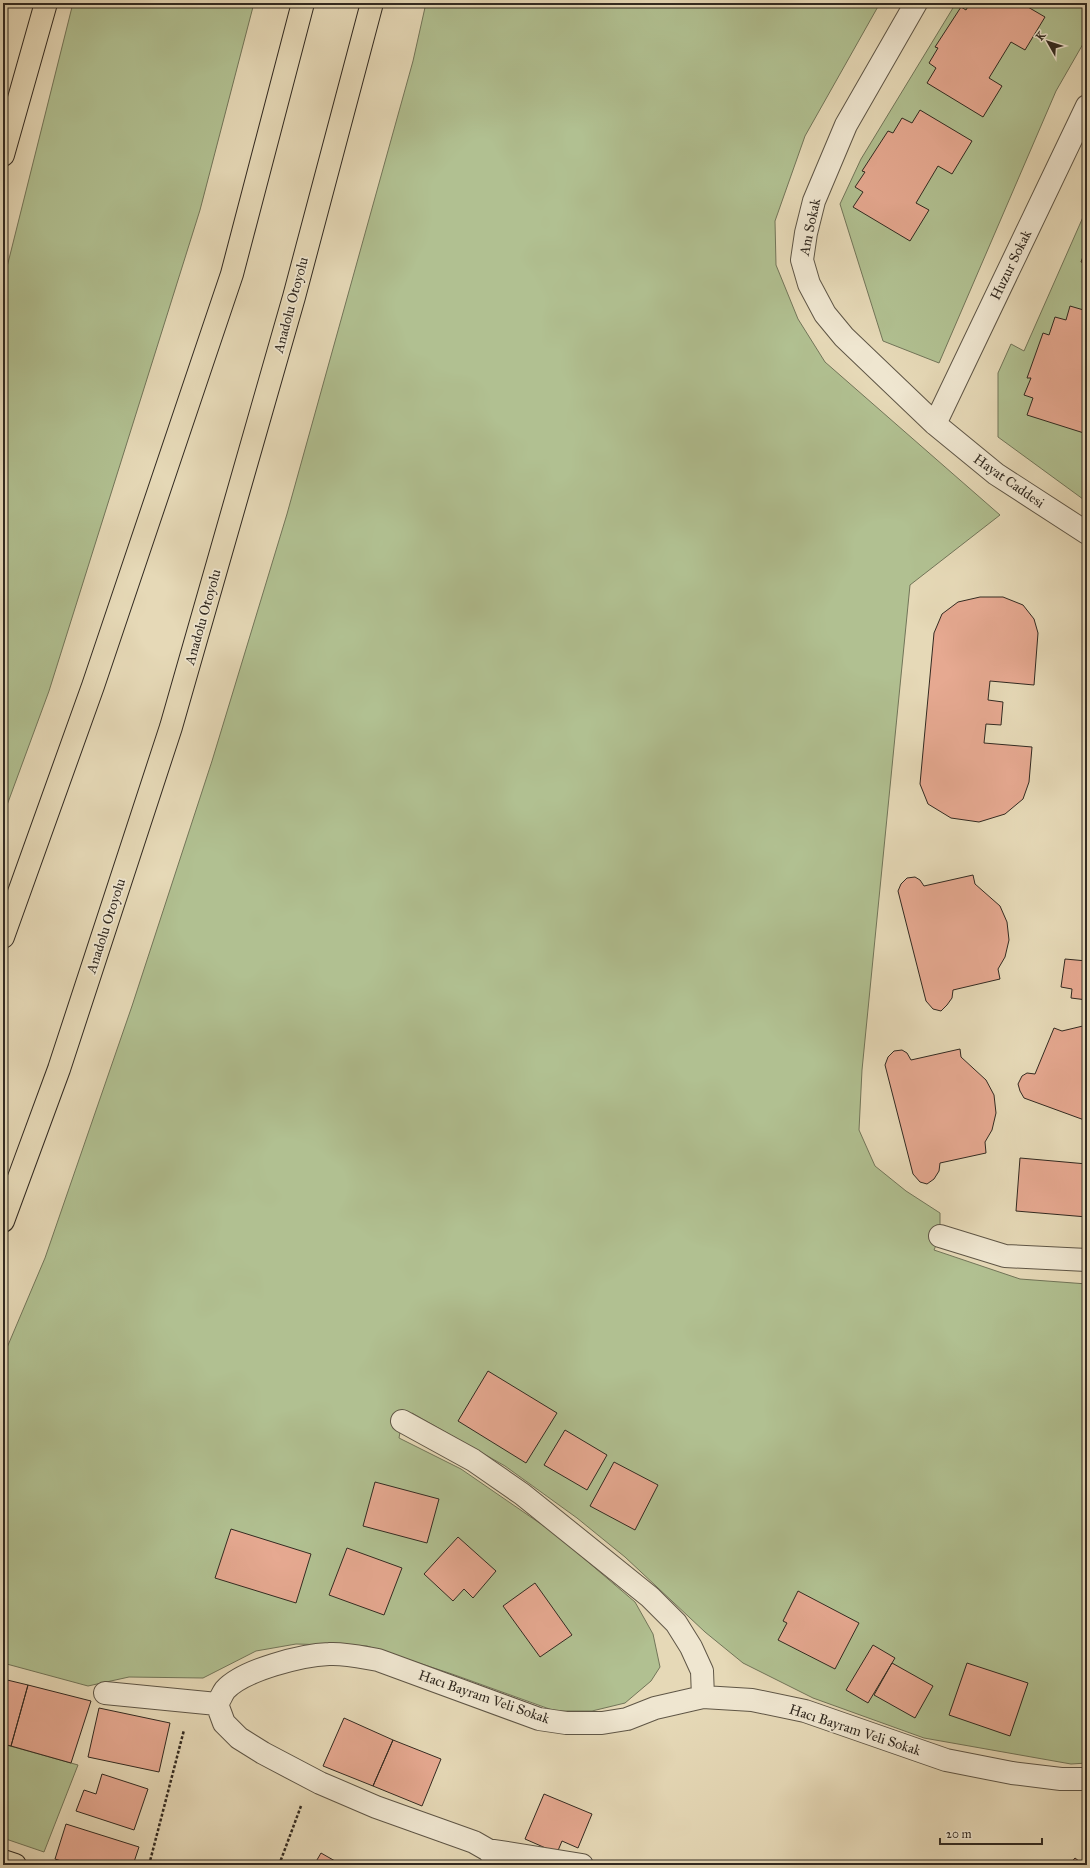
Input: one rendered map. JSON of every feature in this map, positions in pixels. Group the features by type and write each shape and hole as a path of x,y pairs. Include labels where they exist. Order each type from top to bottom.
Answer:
{"main road":[{"path":"3,937 93,686 232,274 304,3"},
{"name":"Anadolu Otoyolu","path":"3,1221 59,1069 171,727 294,297 372,3"},
{"path":"3,155 44,13"},
{"path":"3,1861 14,1865"}],"street":[{"name":"Anı Sokak","path":"916,3 846,125 831,158 814,201 806,233 802,260 809,284 825,314 844,337 935,424"},
{"name":"Huzur Sokak","path":"935,424 1087,106"},
{"name":"Hayat Caddesi","path":"935,424 996,474 1087,533"},
{"path":"940,1236 1005,1256 1087,1260"},
{"path":"402,1421 473,1460 516,1490 650,1597 676,1623 691,1646 702,1671 703,1697"},
{"name":"Hacı Bayram Veli Sokak","path":"217,1704 225,1690 244,1678 302,1656 330,1654 352,1655 378,1660 539,1718 566,1723 602,1722 627,1719 656,1708 703,1697 752,1700 806,1711 946,1760 1012,1773 1062,1779 1087,1779"},
{"path":"105,1693 217,1704 224,1723 239,1738 263,1753 312,1778 376,1807 474,1842 490,1858 582,1865"}],"path":[{"path":"149,1865 191,1701"},
{"path":"279,1865 312,1778"}],"green space":[{"path":"73,3 254,3 200,210 49,691 3,816 3,283"},
{"path":"426,3 880,3 805,136 775,221 776,265 798,319 825,362 1000,515 910,585 862,1070 859,1130 875,1166 906,1191 940,1213 940,1236 934,1250 1020,1279 1087,1284 1087,1763 1071,1764 924,1738 813,1698 743,1663 705,1632 625,1557 577,1518 505,1466 412,1413 402,1421 399,1438 461,1469 554,1533 635,1602 653,1634 660,1667 651,1681 625,1703 592,1711 555,1711 452,1674 367,1646 296,1644 256,1651 203,1678 129,1677 88,1686 3,1663 3,1357 45,1258 132,1006 212,761 287,514 413,61"},
{"path":"956,3 1087,3 1087,37 1056,91 939,363 883,341 840,204 861,159"},
{"path":"1087,208 1087,502 998,437 998,373 1011,344 1024,351"},
{"path":"3,1744 78,1765 44,1852 3,1838"}],"building":[{"path":"970,3 1021,3 1045,17 1025,50 1011,42 989,78 1002,86 983,117 927,83 936,68 929,63 938,48 935,47 961,7 966,10"},
{"path":"920,110 972,141 952,174 938,166 916,203 929,210 910,241 853,207 863,192 855,187 865,172 862,171 888,131 893,133 902,118 912,123"},
{"path":"1087,246 1087,264 1081,262"},
{"path":"1070,306 1087,311 1087,434 1027,415 1033,398 1024,395 1031,378 1027,378 1043,333 1049,335 1055,317 1066,320"},
{"path":"980,597 1003,597 1023,605 1034,619 1038,633 1034,685 990,681 988,700 1003,702 1001,725 986,724 984,743 1032,747 1029,782 1023,799 1005,814 979,822 951,818 928,804 920,784 934,633 942,614 958,602"},
{"path":"1087,828 1087,855 1084,854"},
{"path":"973,875 975,884 1000,906 1007,922 1009,940 1005,957 998,969 1000,979 953,990 952,998 941,1011 933,1009 926,1001 898,891 901,884 907,878 915,877 920,880 924,886"},
{"path":"1065,959 1087,961 1087,1000 1071,998 1072,989 1061,987"},
{"path":"1087,1025 1087,1121 1024,1098 1018,1084 1022,1076 1027,1073 1035,1074 1054,1028 1062,1031"},
{"path":"960,1049 961,1057 986,1080 994,1095 996,1113 992,1130 985,1142 986,1153 940,1163 939,1171 934,1179 927,1184 920,1182 913,1174 885,1065 888,1057 894,1051 902,1050 907,1053 911,1060"},
{"path":"1020,1158 1087,1164 1087,1217 1016,1211"},
{"path":"488,1371 557,1413 526,1463 458,1421"},
{"path":"565,1430 607,1455 587,1490 544,1465"},
{"path":"614,1462 658,1485 635,1530 590,1506"},
{"path":"375,1482 439,1499 427,1543 363,1526"},
{"path":"231,1529 311,1554 296,1603 215,1578"},
{"path":"458,1537 496,1571 473,1598 464,1589 453,1601 424,1574"},
{"path":"347,1548 402,1568 384,1615 329,1595"},
{"path":"535,1583 572,1635 540,1657 503,1606"},
{"path":"798,1591 859,1623 835,1669 778,1640 787,1623 783,1621"},
{"path":"873,1645 895,1658 868,1703 846,1690"},
{"path":"892,1663 933,1686 915,1718 874,1695"},
{"path":"967,1663 1028,1683 1010,1736 949,1715"},
{"path":"3,1679 28,1685 11,1746 3,1744"},
{"path":"28,1685 91,1701 71,1763 11,1746"},
{"path":"99,1708 170,1723 159,1772 88,1757"},
{"path":"344,1718 393,1740 373,1786 323,1766"},
{"path":"393,1740 441,1759 422,1806 373,1786"},
{"path":"102,1774 148,1789 134,1830 76,1811 84,1790 96,1794"},
{"path":"544,1794 592,1814 578,1848 562,1841 557,1853 525,1839"},
{"path":"66,1824 139,1847 133,1865 74,1865 55,1859"},
{"path":"321,1853 342,1865 314,1865"},
{"path":"1075,1858 1084,1865 1069,1865"}]}
